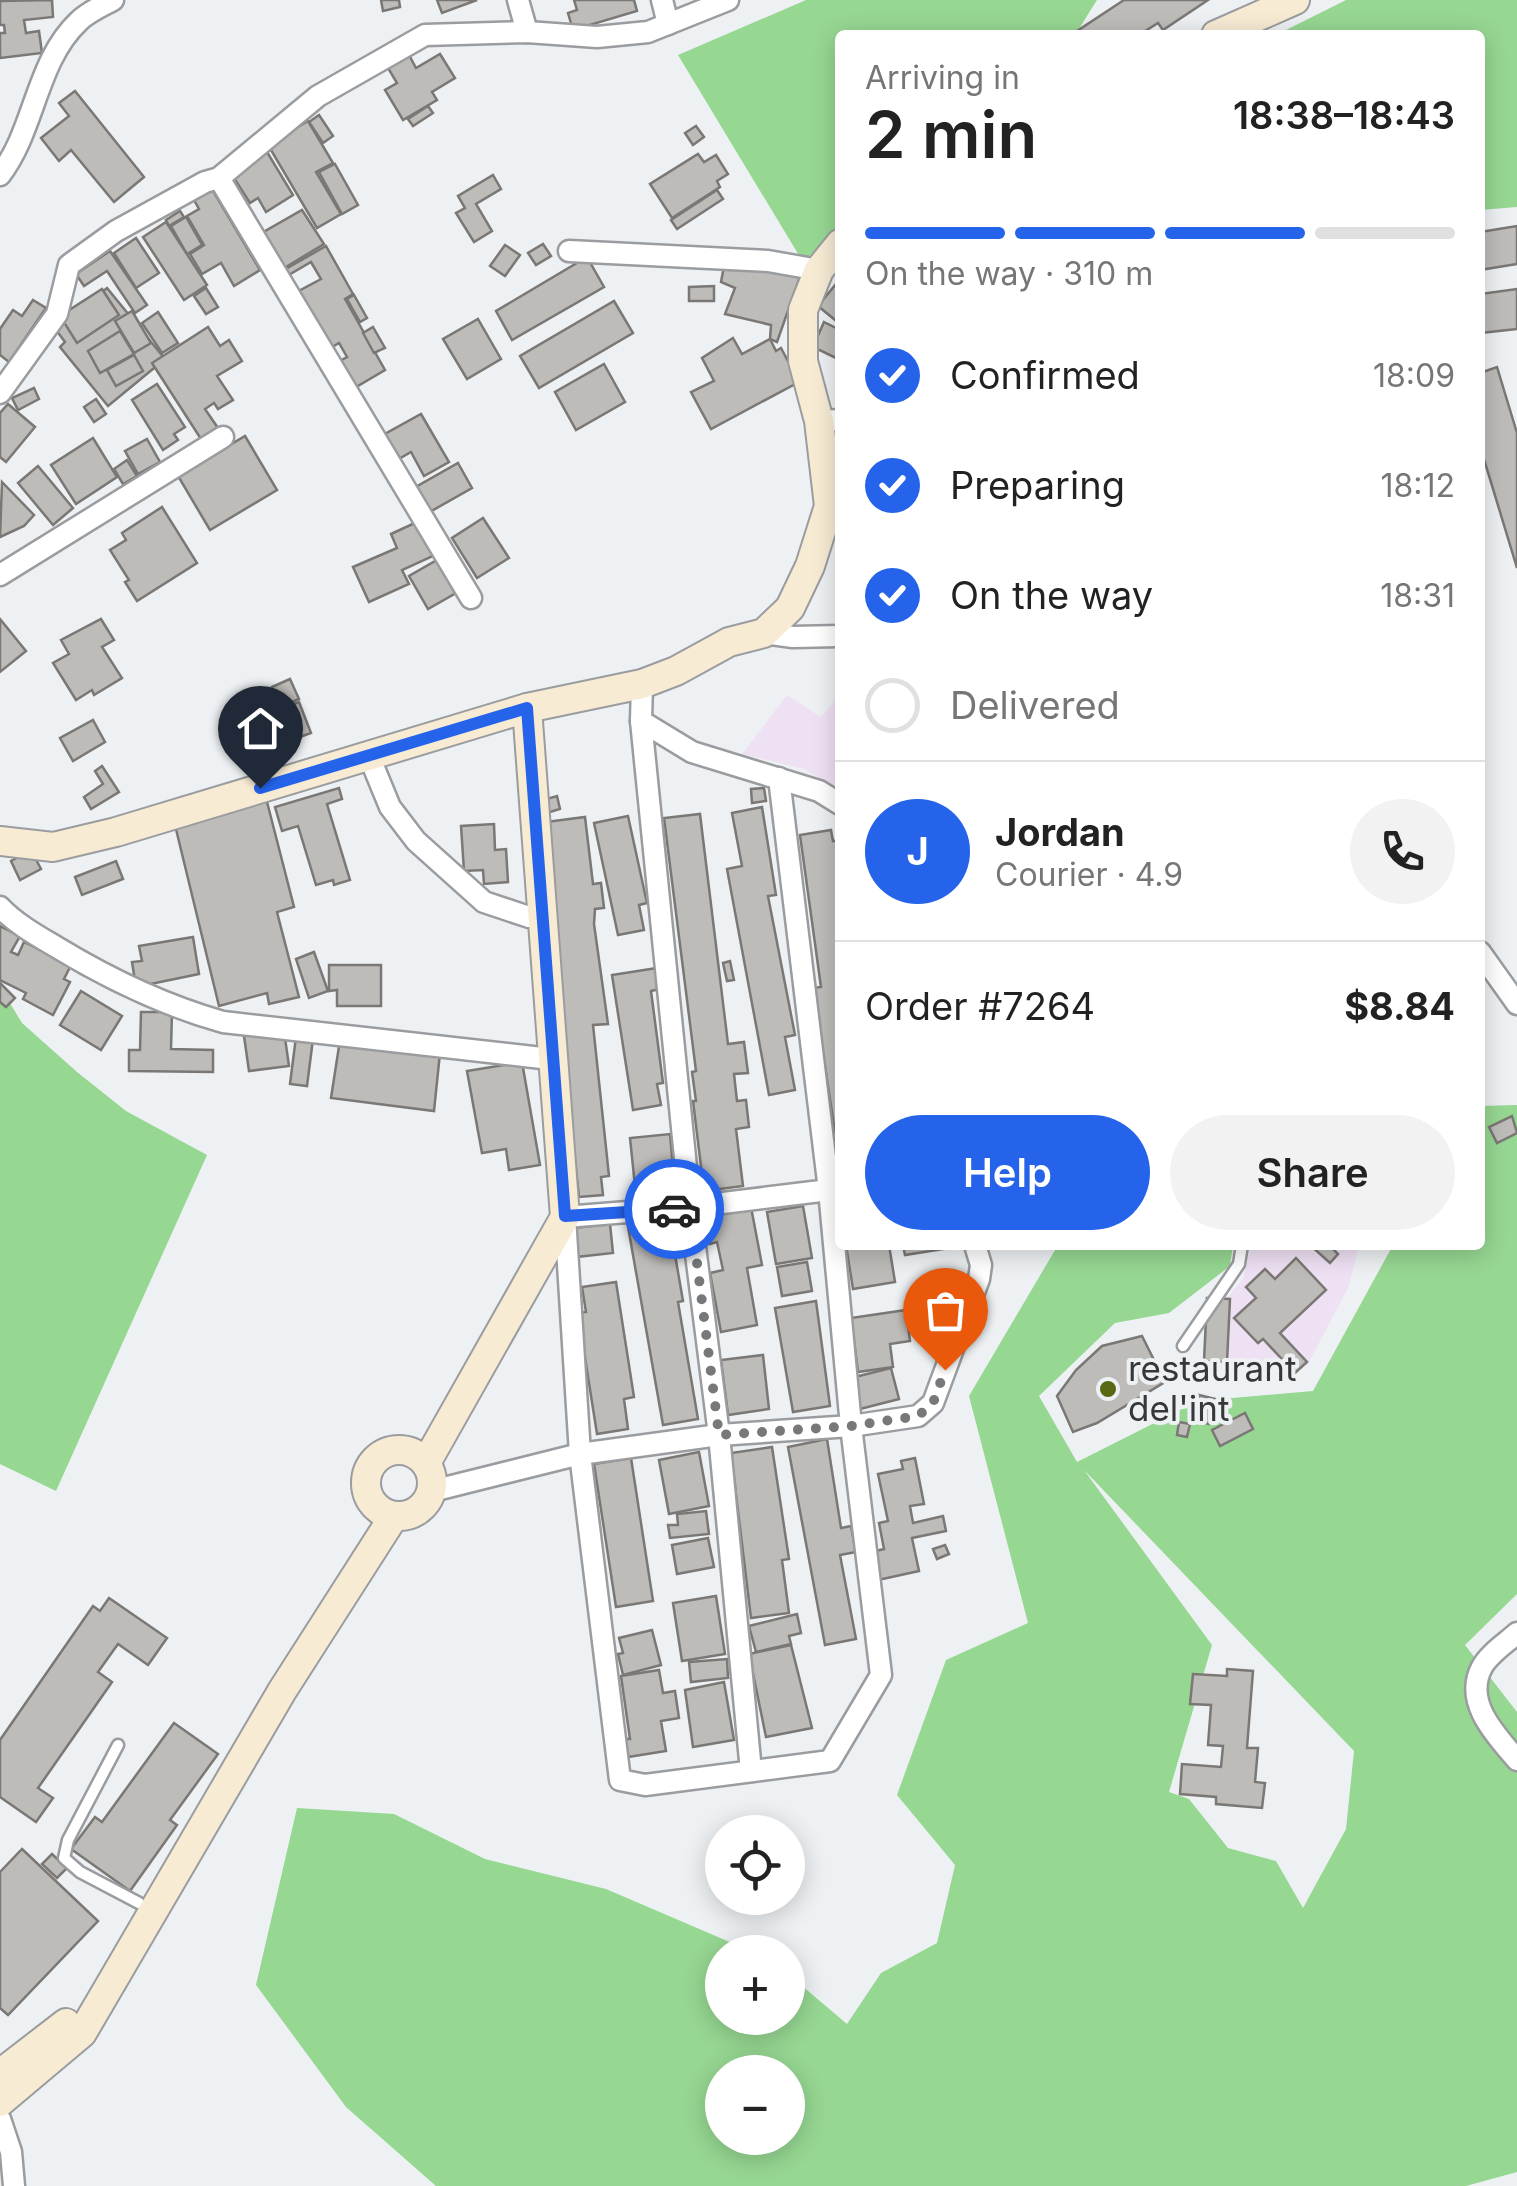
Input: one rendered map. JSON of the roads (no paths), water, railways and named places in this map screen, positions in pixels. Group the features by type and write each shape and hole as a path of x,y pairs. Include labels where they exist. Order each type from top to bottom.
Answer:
{"main road":[{"path":"1227,30 1295,0"},
{"path":"0,841 53,847 116,832 518,711 642,684 676,671 729,642 764,633 790,608 810,566 828,506 830,420 803,361 803,310 819,270 835,250"},
{"path":"419,1458 554,1210 529,917 518,711"},
{"path":"419,1458 565,1216 518,711"},
{"path":"397,1450 419,1458 432,1476 432,1492 424,1506 410,1515 385,1512 368,1495 366,1480 371,1465 382,1454 397,1450"},
{"path":"0,2074 69,2021 385,1512"},
{"path":"0,2102 82,2033 385,1512"}],"street":[{"path":"0,175 14,157 57,51 81,19 112,0"},
{"path":"518,0 528,32"},
{"path":"662,0 668,24"},
{"path":"0,393 56,314 70,266 116,231 219,178 318,96 425,35 528,32 597,37 648,32 728,0"},
{"path":"219,178 472,598"},
{"path":"569,251 768,261 819,270"},
{"path":"0,574 224,437"},
{"path":"764,633 835,636"},
{"path":"642,684 641,721 690,1208 719,1435 751,1771"},
{"path":"641,721 692,752 819,791 835,801"},
{"path":"368,756 390,808 416,842 484,902 529,917"},
{"path":"779,778 835,1189 690,1208 565,1216 580,1454 620,1780 646,1785 830,1760 881,1676 851,1426 839,1250"},
{"path":"0,907 34,934 114,982 186,1012 223,1022 542,1058"},
{"path":"1485,967 1517,1004"},
{"path":"432,1492 580,1454 719,1435 851,1426 918,1416 933,1403 978,1279 981,1265 976,1250"},
{"path":"1517,1633 1480,1669 1475,1694 1488,1726 1517,1760"},
{"path":"0,2119 11,2152 14,2186"}],"lane":[{"path":"1184,1346 1239,1264 1241,1250"},
{"path":"118,1746 68,1840 64,1858 80,1872 139,1904"}],"place":[{"name":"restaurant del'int","path":"1108,1389"}]}
